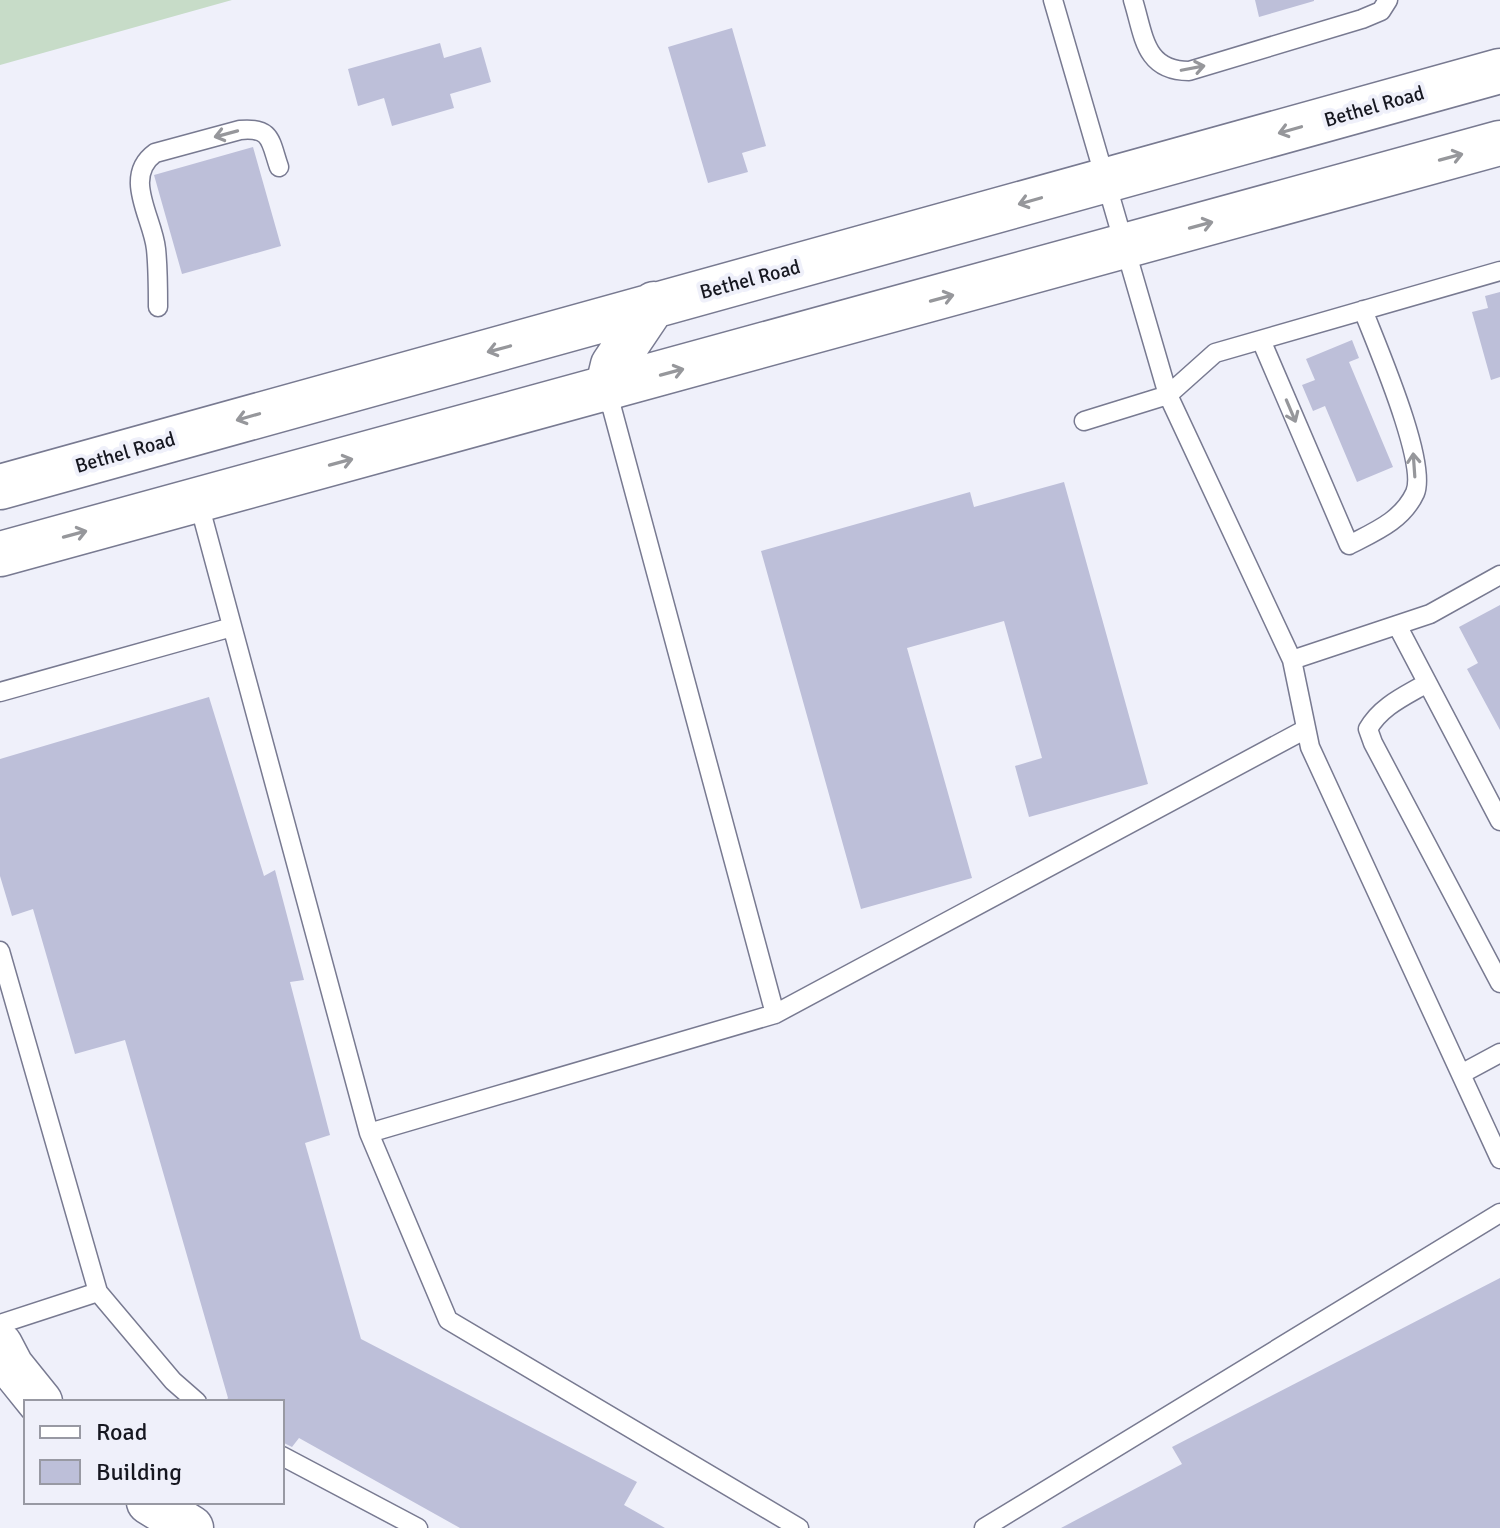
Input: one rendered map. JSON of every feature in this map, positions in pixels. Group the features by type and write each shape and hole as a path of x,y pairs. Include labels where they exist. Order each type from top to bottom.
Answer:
{"main road":[{"name":"Bethel Road","path":"0,487 1500,71"},
{"path":"0,554 1500,143"},
{"path":"607,390 613,365 654,304"},
{"path":"516,414 540,390 552,367 554,334"},
{"path":"0,1345 11,1366 38,1400"},
{"path":"152,1504 191,1528"}],"lane":[{"path":"1053,0 1168,395 1292,660 1310,747 1500,1159"},
{"path":"1133,0 1148,50 1157,64 1172,71 1189,71 1362,19 1381,11 1388,0"},
{"path":"158,307 156,246 141,193 140,170 147,159 155,153 253,129 262,130 267,135 279,167"},
{"path":"1084,421 1168,395 1215,353 1500,271"},
{"path":"1261,340 1349,545 1395,521 1416,491 1413,442 1363,310"},
{"path":"607,390 775,1014"},
{"path":"198,500 369,1133 448,1320 799,1528"},
{"path":"1292,660 1430,614 1500,575"},
{"path":"1397,625 1500,821"},
{"path":"0,692 232,627"},
{"path":"1427,683 1386,708 1374,718 1368,729 1500,983"},
{"path":"369,1133 775,1014 1306,729"},
{"path":"0,951 98,1292 173,1381 195,1400"},
{"path":"1461,1074 1500,1053"},
{"path":"984,1528 1500,1213"},
{"path":"0,1324 98,1292"},
{"path":"284,1457 418,1528"}],"green space":[{"path":"0,0 232,0 0,65"}],"building":[{"path":"1255,0 1314,0 1314,1 1259,17"},
{"path":"732,28 766,146 742,153 748,172 708,183 668,47"},
{"path":"440,43 444,58 481,47 491,82 450,94 454,108 392,126 384,98 358,106 348,69"},
{"path":"253,147 281,246 182,274 154,175"},
{"path":"1500,292 1500,377 1491,380 1472,312 1488,308 1485,296"},
{"path":"1352,340 1359,358 1349,362 1393,467 1357,482 1325,406 1313,411 1302,385 1315,380 1306,359"},
{"path":"1064,482 1148,784 1029,817 1015,766 1042,758 1004,621 907,648 972,878 861,909 761,551 970,492 974,507"},
{"path":"1500,605 1500,730 1467,669 1478,663 1459,627"},
{"path":"209,697 264,876 275,870 304,980 290,982 330,1135 305,1143 361,1339 637,1482 624,1505 665,1528 460,1528 299,1438 292,1447 284,1443 284,1400 226,1400 125,1040 75,1054 33,909 12,916 0,876 0,759"},
{"path":"1500,1278 1500,1528 1061,1528 1182,1464 1172,1447"}]}
